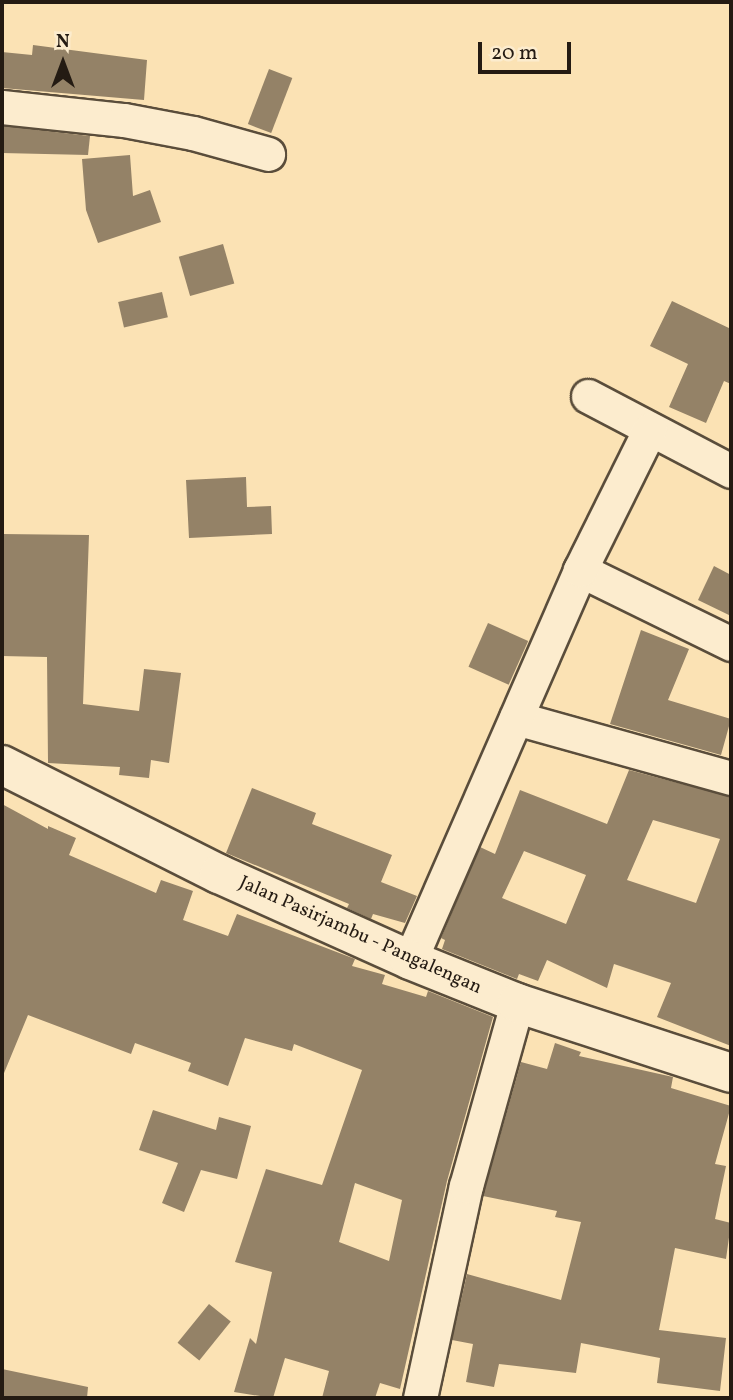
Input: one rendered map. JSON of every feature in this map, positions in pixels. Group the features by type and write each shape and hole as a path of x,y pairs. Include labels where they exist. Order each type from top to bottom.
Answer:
{"main road":[{"name":"Jalan Pasirjambu - Pangalengan","path":"2,765 219,874 410,960 517,1003 731,1073"}],"street":[{"path":"2,107 138,123 193,133 268,154"},
{"path":"588,396 650,429 728,463"},
{"path":"410,960 580,570 650,429"},
{"path":"580,570 731,644"},
{"path":"516,718 731,778"},
{"path":"420,1398 466,1186 517,1003"}],"building":[{"path":"33,45 147,60 144,100 2,88 2,52 32,55"},
{"path":"269,69 292,78 271,133 248,124"},
{"path":"2,126 90,136 88,155 2,153"},
{"path":"130,155 133,196 150,190 161,222 98,243 86,210 82,159"},
{"path":"223,244 234,283 190,296 179,257"},
{"path":"162,292 168,317 124,327 118,302"},
{"path":"672,301 731,329 731,384 724,381 706,423 669,407 688,364 650,346"},
{"path":"246,477 247,507 271,506 272,534 189,538 186,480"},
{"path":"2,534 89,535 83,704 139,711 144,669 181,673 169,763 151,760 149,778 119,775 120,767 48,763 47,657 2,656"},
{"path":"714,566 731,575 731,616 698,600"},
{"path":"488,623 528,641 509,685 468,667"},
{"path":"641,630 689,649 668,700 731,719 721,755 610,724"},
{"path":"629,770 731,797 731,1046 657,1017 671,983 614,964 607,988 547,960 538,981 519,974 517,979 442,949 445,940 441,938 480,847 495,854 520,790 607,824","holes":["653,820 720,839 696,903 627,880","524,851 586,875 566,924 502,898"]},
{"path":"252,788 316,813 312,824 392,855 381,882 417,896 405,923 373,914 371,919 347,908 349,904 226,853"},
{"path":"2,804 48,829 48,826 76,838 69,855 156,893 161,880 193,891 183,920 228,936 237,914 355,959 352,966 385,975 382,984 426,997 428,991 493,1017 447,1181 400,1389 380,1383 375,1398 322,1398 329,1371 285,1358 273,1398 234,1392 250,1338 256,1344 272,1272 235,1262 266,1169 322,1185 362,1070 294,1044 292,1051 245,1038 228,1086 188,1071 191,1063 135,1043 131,1054 28,1015 2,1078","holes":["355,1183 402,1200 389,1261 339,1242"]},
{"path":"555,1043 581,1052 579,1056 673,1077 671,1088 731,1106 715,1164 726,1166 715,1219 731,1223 726,1259 675,1248 659,1330 726,1338 720,1391 657,1383 660,1358 581,1343 576,1373 499,1364 494,1387 466,1382 473,1344 452,1340 467,1274 561,1300 581,1222 555,1217 557,1211 483,1196 521,1062 547,1069"},
{"path":"153,1110 216,1130 219,1117 251,1126 237,1179 201,1170 184,1212 162,1203 178,1163 139,1150"},
{"path":"209,1304 231,1322 199,1360 178,1343"},
{"path":"2,1369 88,1387 87,1398 2,1398"}]}
